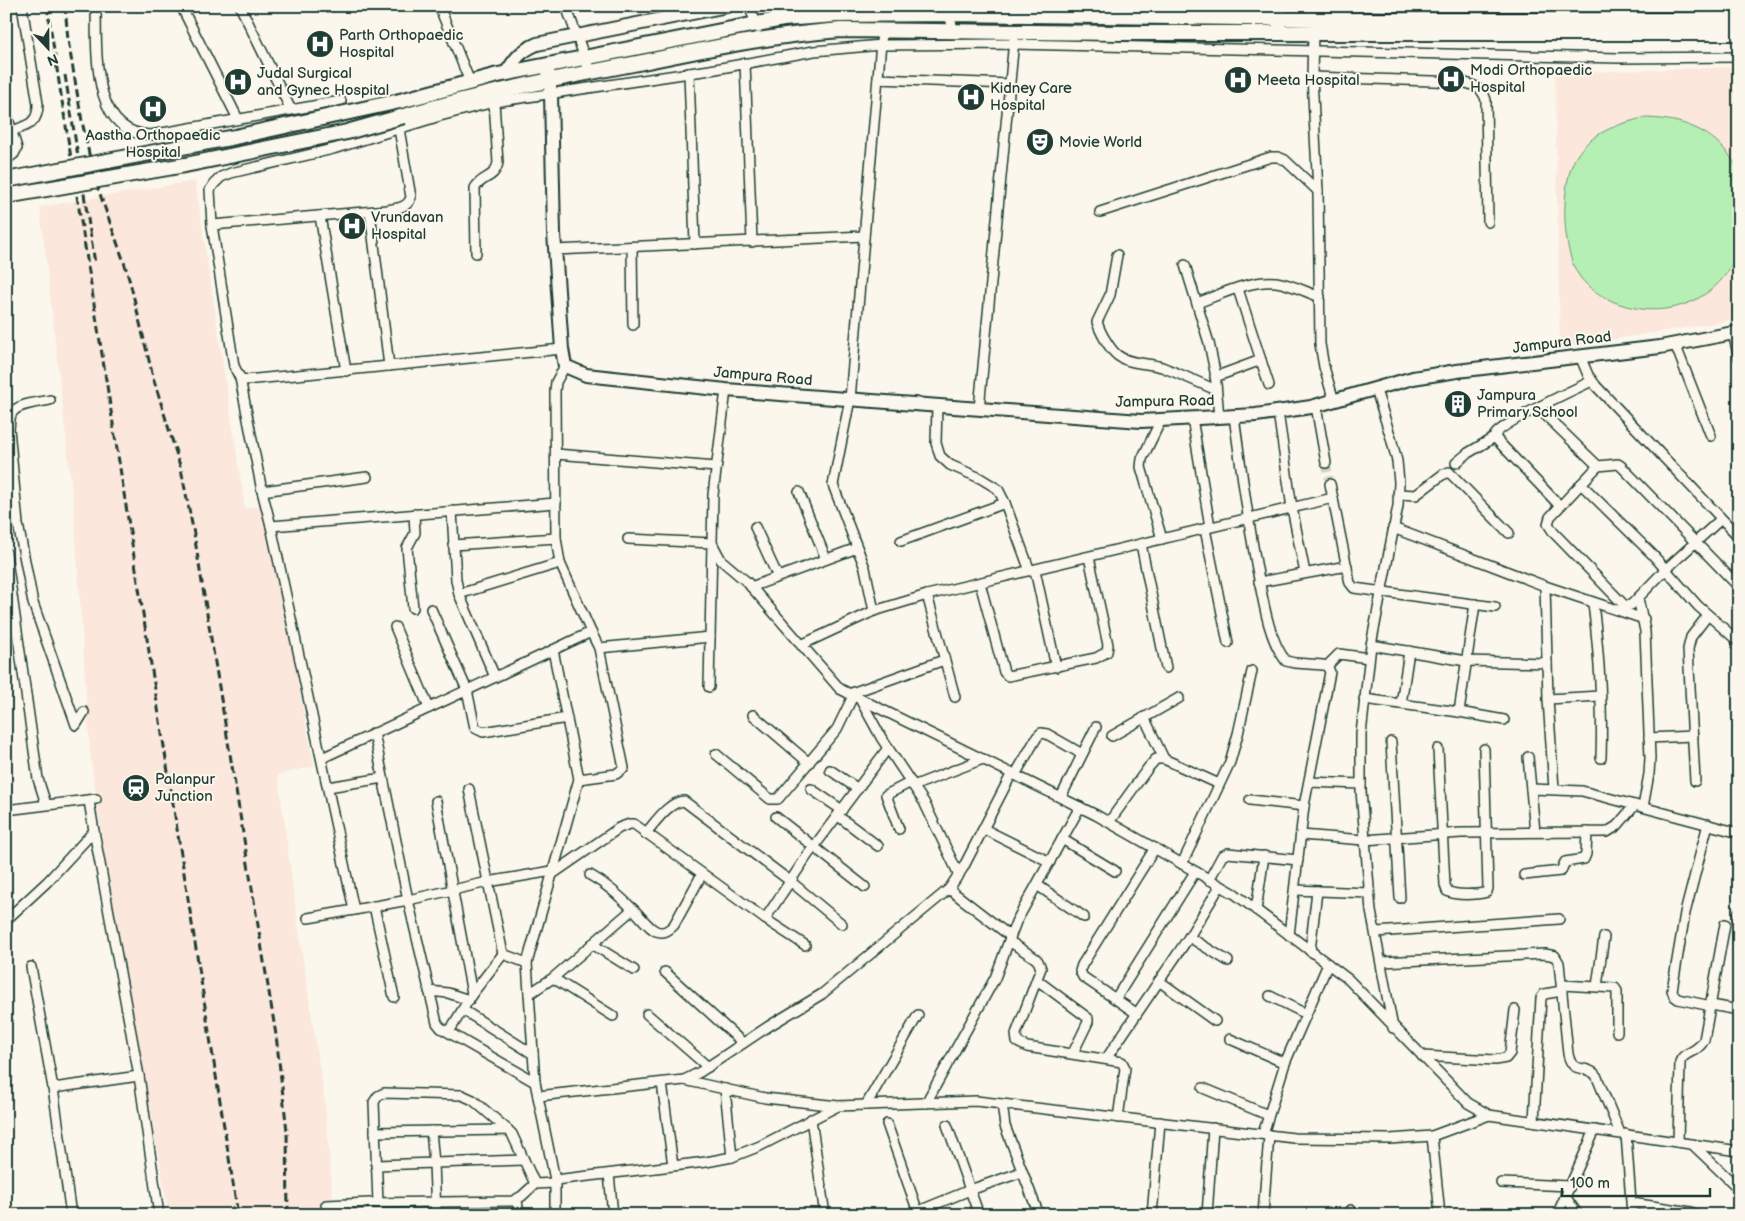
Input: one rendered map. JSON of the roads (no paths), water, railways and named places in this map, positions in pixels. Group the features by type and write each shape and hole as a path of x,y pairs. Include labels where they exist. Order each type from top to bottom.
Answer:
{"main road":[{"path":"6,180 234,137 400,101 506,73 783,19 841,11 1139,11 1279,19 1568,21 1739,19"},
{"path":"6,196 185,165 347,132 402,123 454,102 549,87 590,72 803,33 841,30 882,38 954,31 1014,38 1279,19 1313,32 1739,33"}],"street":[{"path":"12,131 35,120 38,113 22,6"},
{"path":"96,6 98,66 105,103 112,116 125,127 140,135 151,135 340,101"},
{"path":"181,6 238,119"},
{"path":"240,6 291,110"},
{"path":"439,6 470,82"},
{"path":"566,6 590,72"},
{"path":"506,73 519,54 537,44 727,6"},
{"path":"749,6 757,24 761,40"},
{"path":"948,10 954,31"},
{"path":"1313,32 1312,77 1318,192 1320,344 1324,367 1334,401"},
{"path":"874,611 868,578 833,485 850,399 882,38"},
{"path":"354,910 262,491 240,378 234,366 212,225 210,190 221,177 333,149 402,123 440,116 549,87 689,73 882,38 1014,38 1312,52 1619,58 1739,57"},
{"path":"979,409 1014,38"},
{"path":"744,63 752,242"},
{"path":"547,66 556,250 562,349 565,366 556,382 555,391 556,538 560,563 599,648 624,768 616,774 579,779"},
{"path":"689,73 695,244"},
{"path":"1312,77 1462,82 1481,89 1486,100 1488,222"},
{"path":"878,79 1010,84"},
{"path":"476,252 475,188 482,180 490,177 496,170 498,163 494,102"},
{"path":"6,112 17,148 14,154 6,160"},
{"path":"212,225 370,212 405,206 410,202 411,197 402,123"},
{"path":"1100,212 1272,157 1285,160 1318,192"},
{"path":"370,212 390,366"},
{"path":"320,216 346,370"},
{"path":"556,250 864,236"},
{"path":"632,247 633,325"},
{"path":"1117,255 1110,295 1098,322 1100,330 1113,350 1124,359 1163,368 1216,390"},
{"path":"1185,265 1209,343 1219,417"},
{"path":"1197,303 1264,282 1276,282 1320,297"},
{"path":"1238,289 1269,385"},
{"path":"1736,333 1739,358"},
{"name":"Jampura Road","path":"565,366 586,376 726,390 1141,421 1278,412 1316,406 1413,378 1457,370 1675,344 1736,333"},
{"path":"1675,344 1711,436"},
{"path":"240,378 246,380 562,349"},
{"path":"1580,356 1592,381 1739,537"},
{"path":"1215,377 1261,360"},
{"path":"1456,463 1468,453 1496,438 1496,434 1500,429 1592,381"},
{"path":"709,688 713,495 726,390"},
{"path":"1376,390 1397,461 1399,482 1394,528 1369,658 1361,734 1361,784 1369,893 1394,1028"},
{"path":"50,400 22,407 14,411 11,416 9,429 18,524 33,603 76,725 84,712"},
{"path":"937,406 936,443 940,456 950,465 992,484 998,490 1005,503 1032,570 1056,667"},
{"path":"1316,406 1326,463"},
{"path":"1538,408 1598,466"},
{"path":"1278,412 1292,508 1305,573"},
{"path":"1234,416 1247,518 1266,615 1283,657 1290,662 1327,666"},
{"path":"1192,418 1208,528 1228,643"},
{"path":"1161,420 1142,459 1141,467 1162,539"},
{"path":"1496,438 1560,506"},
{"path":"556,454 716,468"},
{"path":"1721,519 1695,542 1665,570 1631,605 1626,606 1554,533 1549,527 1548,521 1598,466 1618,464 1695,542 1739,587"},
{"path":"1398,494 1416,495 1442,475 1449,472 1509,533"},
{"path":"262,491 367,476"},
{"path":"1330,484 1350,583 1354,588 1495,607"},
{"path":"1581,484 1652,554 1698,606 1739,642"},
{"path":"800,492 826,559"},
{"path":"801,645 874,611 927,595 1332,498"},
{"path":"271,526 556,503"},
{"path":"900,541 1005,503"},
{"path":"452,511 453,545 459,594 495,677"},
{"path":"413,608 407,548 415,533 414,514"},
{"path":"754,527 778,577"},
{"path":"1394,528 1545,586 1644,620"},
{"path":"453,545 556,538"},
{"path":"628,540 712,543"},
{"path":"712,543 721,560 751,587 840,689 1061,797 1109,822 1235,894 1348,979 1468,1103 1489,1115 1739,1151"},
{"path":"1141,544 1166,668"},
{"path":"751,587 857,548"},
{"path":"6,553 38,779 46,804"},
{"path":"980,583 1006,674 1010,677 1096,658 1103,655 1108,649 1108,639 1089,557"},
{"path":"459,594 560,563"},
{"path":"1260,582 1347,566"},
{"path":"1545,586 1548,698 1554,789"},
{"path":"927,595 954,697"},
{"path":"1301,835 1364,840 1487,833 1607,832 1612,830 1639,806 1649,774 1644,620 1638,598"},
{"path":"1593,602 1599,658 1601,758"},
{"path":"1458,712 1475,604"},
{"path":"431,609 467,690 475,728 484,732 566,718"},
{"path":"1695,781 1688,649 1691,637 1708,615"},
{"path":"394,626 429,708"},
{"path":"322,758 591,632"},
{"path":"599,648 710,638"},
{"path":"1371,645 1466,661 1547,663"},
{"path":"553,650 579,779 526,963 535,1082 555,1182 555,1215"},
{"path":"1401,704 1409,651"},
{"path":"1327,666 1338,654 1369,658"},
{"path":"716,754 774,800 782,796 837,729 854,696 944,660"},
{"path":"1289,935 1304,806 1330,677 1327,666"},
{"path":"1182,864 1230,762 1252,671"},
{"path":"854,696 930,814 959,875"},
{"path":"1548,698 1600,696"},
{"path":"1112,736 1179,698"},
{"path":"1364,699 1504,720"},
{"path":"754,716 809,763"},
{"path":"1144,718 1164,759"},
{"path":"1061,797 1096,727"},
{"path":"374,733 408,900 437,1023 440,1028 535,1082"},
{"path":"538,1096 662,1084 684,1080 708,1067 822,994 949,888 959,875 1013,774 1041,733 1047,734 1082,754"},
{"path":"1649,738 1693,736"},
{"path":"1391,742 1400,898"},
{"path":"765,919 814,847 888,748"},
{"path":"1438,749 1447,891 1452,894 1482,893 1487,892 1488,888 1484,749"},
{"path":"1528,757 1535,832"},
{"path":"1109,822 1152,762 1160,758 1219,784"},
{"path":"899,829 886,795 983,759"},
{"path":"830,770 858,789"},
{"path":"328,787 383,778"},
{"path":"1309,782 1361,784"},
{"path":"449,1032 502,954 468,789"},
{"path":"811,789 878,846"},
{"path":"1531,789 1582,790 1739,833"},
{"path":"6,810 92,800 94,831 139,1076 159,1215"},
{"path":"1250,800 1304,806"},
{"path":"436,801 471,997"},
{"path":"645,834 671,807 680,801 684,801 790,881 842,924"},
{"path":"926,1103 995,978 1010,938 1080,807"},
{"path":"776,817 865,887"},
{"path":"308,918 408,900 488,882 552,873 619,828 634,824 645,834 765,919 805,945"},
{"path":"1708,824 1685,913 1672,990 1674,996 1678,999 1739,1010"},
{"path":"984,829 1050,862"},
{"path":"6,920 47,882 94,831"},
{"path":"1524,875 1561,871 1565,862 1584,859 1587,832"},
{"path":"1062,839 1114,870"},
{"path":"1136,1012 1083,977 1080,971 1155,848"},
{"path":"1209,880 1225,854 1233,853 1298,860"},
{"path":"1256,910 1264,856"},
{"path":"1116,998 1195,872"},
{"path":"590,875 604,882 658,932 669,930 674,925 702,874"},
{"path":"1037,885 1084,917"},
{"path":"1106,1059 1220,886"},
{"path":"949,888 1038,961 1040,968 1037,980 1016,1034 1017,1042 1027,1047 1122,1062 1125,1066 1118,1118"},
{"path":"1294,890 1369,893"},
{"path":"1310,951 1317,891"},
{"path":"374,906 394,997"},
{"path":"529,994 553,978 633,909"},
{"path":"1376,932 1559,919"},
{"path":"1678,1142 1680,1062 1683,1056 1695,1051 1702,1045 1725,924"},
{"path":"1188,937 1228,961"},
{"path":"1597,986 1604,937"},
{"path":"592,944 634,970"},
{"path":"502,954 526,963"},
{"path":"1382,962 1545,954 1555,956 1558,959 1560,963 1568,1054 1571,1064 1576,1068 1590,1070 1596,1075 1623,1134 1632,1215"},
{"path":"1263,1215 1268,1115 1285,1063 1328,964"},
{"path":"31,967 53,1088 71,1215"},
{"path":"665,972 743,1043"},
{"path":"553,978 613,1016"},
{"path":"1037,980 1088,1018 1088,1022 1073,1053"},
{"path":"1159,981 1215,1021"},
{"path":"1534,1121 1541,998 1544,994 1562,988 1613,987 1616,990 1618,1032"},
{"path":"429,991 471,997"},
{"path":"1270,996 1306,1014"},
{"path":"463,1010 533,1054"},
{"path":"1422,1056 1495,1060 1506,1058 1510,1053 1515,1010"},
{"path":"648,1014 708,1067"},
{"path":"866,1105 918,1015"},
{"path":"1230,1039 1285,1063"},
{"path":"53,1088 139,1076"},
{"path":"684,1080 766,1098 838,1106 976,1101 1294,1138 1380,1139 1432,1136 1489,1115"},
{"path":"662,1084 672,1166"},
{"path":"725,1088 732,1157"},
{"path":"1203,1088 1268,1115"},
{"path":"378,1203 374,1102 378,1096 384,1094 462,1095 472,1100 512,1134 535,1184"},
{"path":"1002,1104 1005,1126 1038,1215"},
{"path":"326,1206 378,1203 513,1201 517,1200 535,1184 732,1157 760,1146 838,1106"},
{"path":"811,1119 825,1215"},
{"path":"1152,1215 1160,1122"},
{"path":"887,1124 915,1213 970,1190 1022,1172"},
{"path":"946,1125 979,1215"},
{"path":"1207,1215 1213,1128"},
{"path":"375,1132 508,1130"},
{"path":"1557,1215 1595,1130"},
{"path":"431,1131 436,1215"},
{"path":"1432,1136 1440,1215"},
{"path":"1692,1144 1739,1189"},
{"path":"376,1165 524,1160"},
{"path":"609,1174 613,1215"},
{"path":"1501,1183 1570,1186"},
{"path":"1565,1196 1578,1215"},
{"path":"517,1200 518,1215"},
{"path":"1632,1202 1692,1212 1697,1215"}],"tunnel":[{"path":"1326,463 1330,484"}],"railway":[{"path":"47,6 238,1215"},
{"path":"65,6 68,40 94,177 131,286 153,377 181,469 194,534 276,1035 287,1131 288,1215"},
{"path":"65,75 95,263"}],"place":[{"name":"Parth Orthopaedic Hospital","path":"320,44"},
{"name":"Modi Orthopaedic Hospital","path":"1451,79"},
{"name":"Meeta Hospital","path":"1238,80"},
{"name":"Judal Surgical and Gynec Hospital","path":"238,82"},
{"name":"Kidney Care Hospital","path":"971,97"},
{"name":"Aastha Orthopaedic Hospital","path":"153,109"},
{"name":"Movie World","path":"1040,142"},
{"name":"Vrundavan Hospital","path":"352,226"},
{"name":"Jampura Primary School","path":"1458,404"},
{"name":"Palanpur Junction","path":"136,788"}]}
